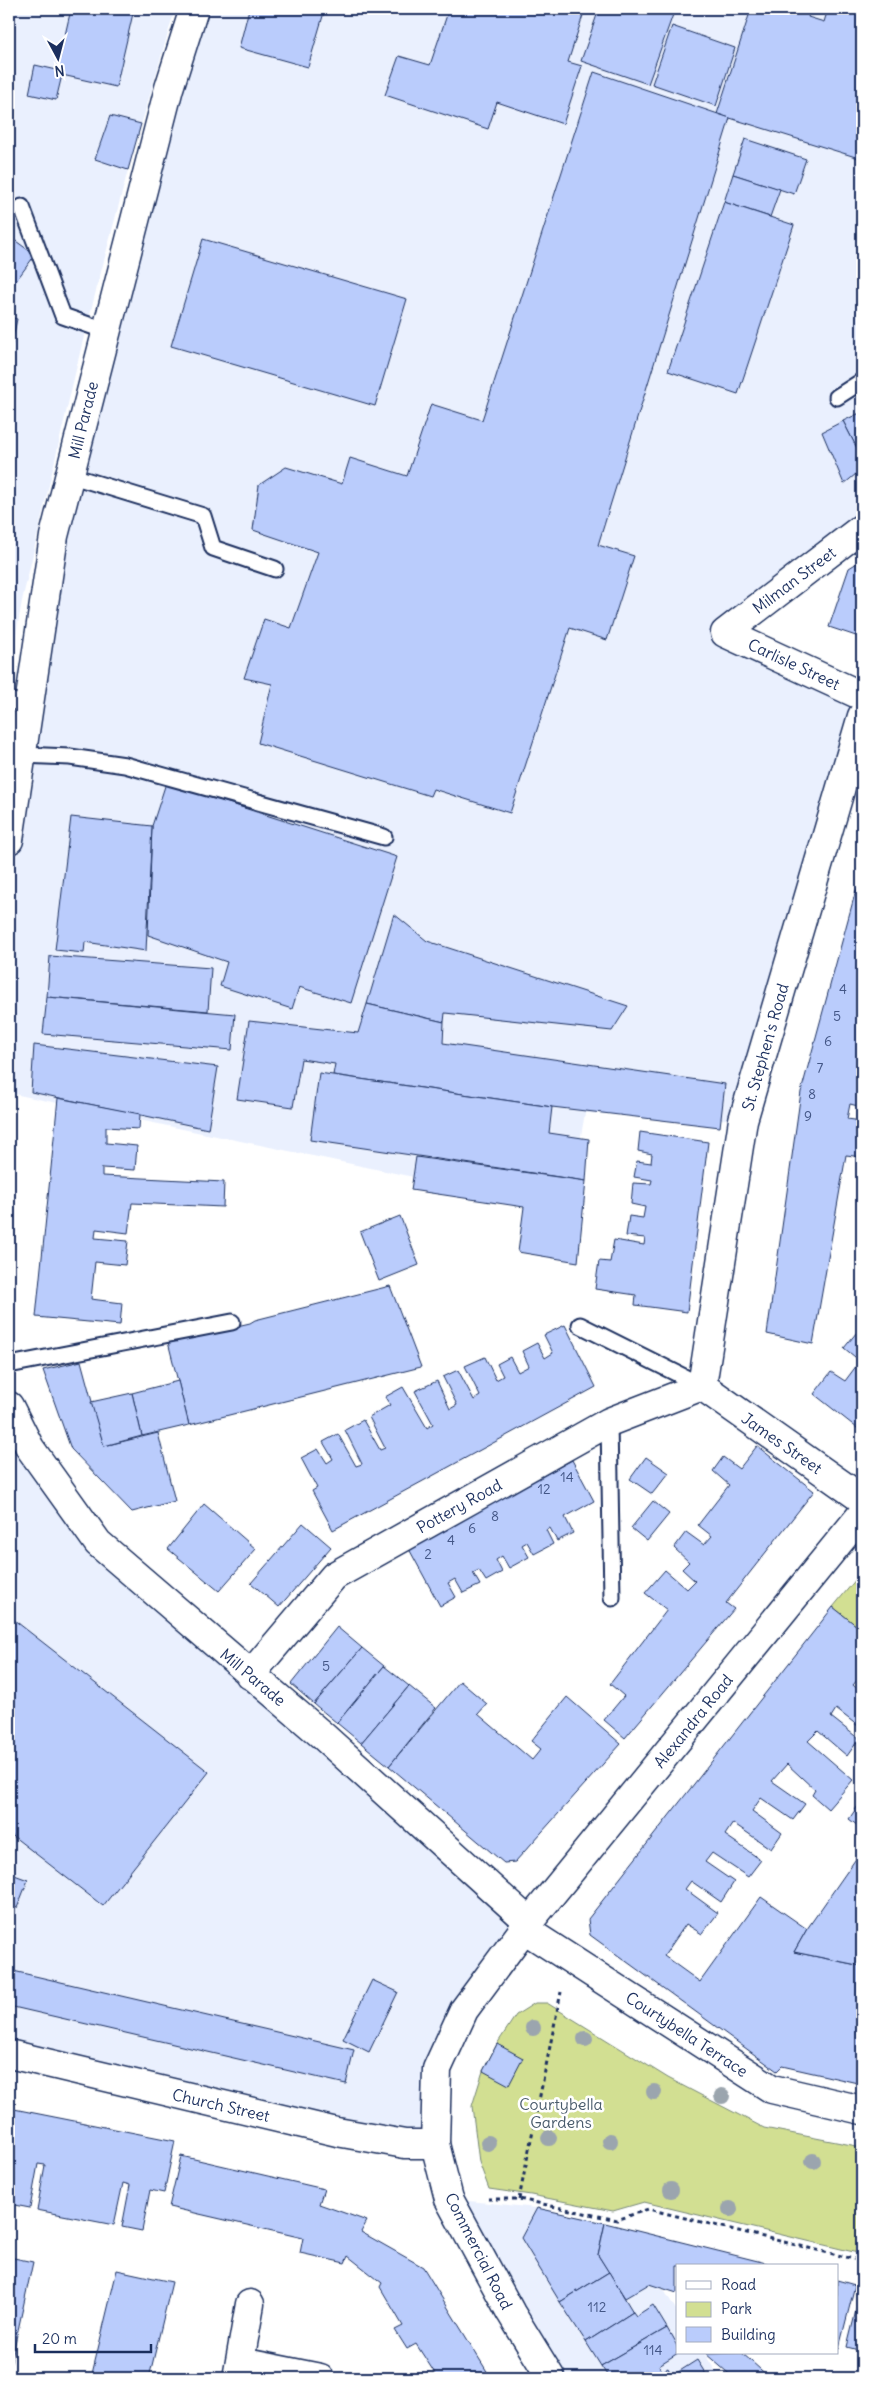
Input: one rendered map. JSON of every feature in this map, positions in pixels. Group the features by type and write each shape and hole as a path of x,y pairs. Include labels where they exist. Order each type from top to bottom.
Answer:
{"street":[{"name":"Mill Parade","path":"9,840 21,755 19,703 54,536 169,88 194,9"},
{"name":"Milman Street","path":"725,633 862,528"},
{"name":"Carlisle Street","path":"725,633 862,696"},
{"name":"St. Stephen's Road","path":"702,1386 743,1120 862,716"},
{"name":"Pottery Road","path":"250,1675 334,1576 609,1422 702,1386"},
{"name":"James Street","path":"702,1386 862,1499"},
{"name":"Mill Parade","path":"9,1406 30,1448 98,1544 323,1736 526,1925"},
{"name":"Alexandra Road","path":"526,1925 862,1514"},
{"name":"Courtybella Terrace","path":"526,1925 568,1957 772,2089 862,2110"},
{"name":"Commercial Road","path":"526,1925 464,2010 437,2069 435,2144 449,2199 511,2313 551,2378"},
{"name":"Church Street","path":"9,2054 337,2132 405,2144 435,2144"},
{"path":"250,2304 239,2370 320,2378"}],"lane":[{"path":"22,207 63,316 106,331"},
{"path":"837,397 862,381"},
{"path":"69,475 203,516 213,548 274,569"},
{"path":"21,755 70,757 125,765 384,837"},
{"path":"9,1365 232,1322"},
{"path":"580,1325 702,1386"},
{"path":"609,1422 612,1598"}],"path":[{"path":"519,2199 568,1957"},
{"path":"449,2199 519,2199 617,2220 648,2210 862,2261"}],"shaded area":[{"path":"9,9 175,9 128,170 82,344 22,601 9,674"},
{"path":"203,9 862,9 862,528 725,632 862,696 743,1120 585,1113 568,1209 9,1093 9,868 63,542"},
{"path":"9,1406 98,1544 529,1922 464,2010 435,2144 9,2052"},
{"path":"449,2199 537,2208 625,2228 676,2309 676,2354 705,2354 720,2378 556,2378"}],"green space":[{"path":"862,1572 862,1630 833,1607"},
{"name":"Courtybella Gardens","path":"535,2003 547,2003 668,2078 764,2128 862,2147 862,2254 644,2202 613,2211 489,2189 479,2162 472,2106 483,2071 497,2044 516,2015"}],"building":[{"path":"71,9 134,9 116,87 62,75 56,100 29,94 35,65 57,70"},
{"path":"249,9 325,9 308,67 239,48"},
{"path":"449,9 585,9 568,62 582,66 563,124 497,102 488,129 385,95 399,56 430,65"},
{"path":"599,9 675,9 648,84 581,61"},
{"path":"751,9 811,9 808,17 824,22 828,9 862,9 862,159 717,114"},
{"path":"672,26 735,48 716,106 652,84"},
{"path":"594,72 730,118 598,545 634,556 607,640 570,628 510,813 433,789 430,796 258,743 272,684 244,678 264,619 291,628 318,552 253,530 259,485 286,467 342,484 350,458 407,476 431,404 482,420"},
{"path":"110,116 141,124 128,170 95,159"},
{"path":"745,139 806,159 794,194 733,174"},
{"path":"733,174 780,189 770,217 724,202"},
{"path":"724,202 794,225 738,394 668,371"},
{"path":"9,236 35,255 10,289 9,288"},
{"path":"203,239 407,299 375,406 171,346"},
{"path":"9,317 17,319 9,357"},
{"path":"862,412 862,458 843,421"},
{"path":"843,421 862,458 862,469 844,484 822,432"},
{"path":"862,560 862,638 829,627 849,568"},
{"path":"166,783 397,857 351,1003 299,987 292,1009 220,986 227,962 148,935 152,826"},
{"path":"71,817 152,826 146,951 85,942 84,953 55,950"},
{"path":"856,890 862,891 862,1054 859,1070 862,1071 862,1107 850,1104 847,1119 862,1121 862,1157 846,1155 813,1344 767,1334 801,1092"},
{"path":"394,914 427,941 628,1006 612,1031 445,1013 444,1022 367,1004"},
{"path":"50,956 211,968 208,1011 47,997"},
{"path":"47,997 235,1014 232,1050 43,1034"},
{"path":"367,1004 444,1022 443,1043 725,1084 720,1127 552,1107 333,1075 335,1064 301,1059 293,1107 237,1099 249,1021 358,1033"},
{"path":"34,1045 218,1067 208,1129 31,1092"},
{"path":"319,1073 552,1107 549,1133 589,1139 586,1181 310,1140"},
{"path":"58,1098 140,1114 139,1129 106,1127 106,1143 137,1146 135,1170 102,1168 102,1176 224,1182 223,1207 132,1203 128,1233 96,1229 95,1238 128,1241 125,1265 95,1262 91,1299 122,1303 120,1325 36,1317"},
{"path":"640,1132 708,1142 687,1312 635,1305 636,1295 595,1289 599,1261 610,1262 614,1240 644,1245 645,1238 626,1236 629,1216 643,1218 645,1207 631,1204 633,1183 651,1184 652,1180 634,1177 637,1161 651,1163 652,1154 638,1151"},
{"path":"416,1157 586,1181 578,1262 518,1252 524,1207 411,1190"},
{"path":"400,1216 419,1265 379,1281 360,1232"},
{"path":"390,1286 421,1367 189,1425 168,1342 250,1323 255,1320"},
{"path":"565,1325 596,1387 333,1530 312,1491 317,1488 301,1458 318,1449 327,1463 333,1459 323,1442 338,1434 356,1466 362,1464 345,1430 363,1420 380,1450 385,1448 369,1417 390,1405 385,1397 403,1387 427,1428 433,1424 415,1391 437,1381 450,1409 457,1405 443,1377 458,1370 474,1400 480,1396 465,1366 485,1357 496,1380 503,1376 497,1364 510,1357 518,1372 529,1366 522,1351 537,1343 545,1358 553,1353 544,1335"},
{"path":"857,1332 862,1335 862,1432 814,1394 831,1372 845,1381 860,1361 844,1348"},
{"path":"81,1361 104,1446 158,1433 175,1501 132,1512 71,1449 43,1370"},
{"path":"178,1381 189,1425 142,1436 132,1393"},
{"path":"132,1393 142,1436 104,1446 91,1402"},
{"path":"757,1446 814,1491 726,1603 734,1609 625,1738 604,1720 624,1696 610,1684 667,1610 645,1593 665,1570 687,1589 695,1581 682,1569 689,1562 674,1548 686,1532 704,1545 712,1536 698,1525 729,1485 713,1471 723,1457 739,1469"},
{"path":"646,1457 669,1473 652,1494 630,1479"},
{"path":"572,1460 594,1501 565,1517 573,1533 557,1541 550,1528 546,1530 553,1544 534,1554 527,1542 522,1545 529,1557 509,1568 502,1556 496,1560 502,1572 486,1581 479,1570 473,1573 480,1585 463,1593 455,1579 448,1583 456,1597 440,1606 409,1549"},
{"path":"653,1501 669,1514 647,1541 631,1528"},
{"path":"204,1504 256,1549 219,1591 168,1549"},
{"path":"303,1523 331,1547 279,1607 251,1583"},
{"path":"833,1607 862,1630 862,1681 859,1678 853,1685 862,1693 862,1729 836,1709 831,1717 859,1739 847,1756 818,1731 808,1741 853,1780 828,1809 812,1795 815,1790 787,1764 772,1781 805,1804 793,1820 761,1798 752,1811 782,1833 771,1849 733,1823 725,1835 761,1860 748,1877 712,1853 705,1862 734,1882 721,1902 691,1881 685,1889 718,1913 702,1934 686,1924 664,1956 700,1982 761,1897 807,1929 794,1952 862,1966 862,2084 782,2066 777,2071 590,1935 588,1919"},
{"path":"9,1616 209,1772 103,1906 9,1833"},
{"path":"337,1627 362,1648 314,1704 291,1684"},
{"path":"362,1648 384,1666 337,1723 314,1704"},
{"path":"384,1666 409,1686 361,1743 337,1723"},
{"path":"460,1681 487,1704 478,1714 532,1760 541,1749 531,1741 567,1697 621,1744 515,1862 504,1863 389,1766"},
{"path":"409,1686 436,1708 389,1766 361,1743"},
{"path":"862,1800 862,1829 849,1819"},
{"path":"862,1850 862,1966 794,1952 807,1929"},
{"path":"9,1873 28,1880 17,1908 9,1905"},
{"path":"9,1970 354,2050 346,2084 9,2006"},
{"path":"372,1980 398,1992 369,2052 343,2039"},
{"path":"497,2044 523,2058 509,2085 483,2071"},
{"path":"9,2108 175,2141 164,2193 150,2190 142,2231 122,2227 130,2185 123,2183 114,2225 37,2210 45,2165 38,2164 30,2208 9,2204 9,2188 14,2160 9,2159"},
{"path":"181,2156 324,2189 319,2204 367,2221 361,2232 423,2267 491,2378 438,2378 416,2344 407,2349 395,2330 403,2326 380,2287 382,2283 348,2256 345,2263 300,2253 303,2238 169,2207"},
{"path":"537,2208 605,2223 598,2255 609,2272 560,2302 521,2238"},
{"path":"605,2223 770,2264 676,2264 676,2293 649,2284 625,2298 598,2255"},
{"path":"9,2257 33,2262 9,2371"},
{"path":"117,2270 172,2282 149,2378 91,2378"},
{"path":"609,2272 633,2312 586,2342 560,2302"},
{"path":"838,2280 855,2285 838,2348"},
{"path":"862,2286 862,2351 847,2347"},
{"path":"653,2305 667,2328 601,2366 586,2342 633,2312 636,2316"},
{"path":"667,2328 676,2344 676,2354 659,2365 662,2371 650,2378 609,2378 601,2366"},
{"path":"706,2354 743,2354 770,2378 734,2378"},
{"path":"697,2360 707,2376 704,2378 650,2378 668,2368 672,2376"}]}
